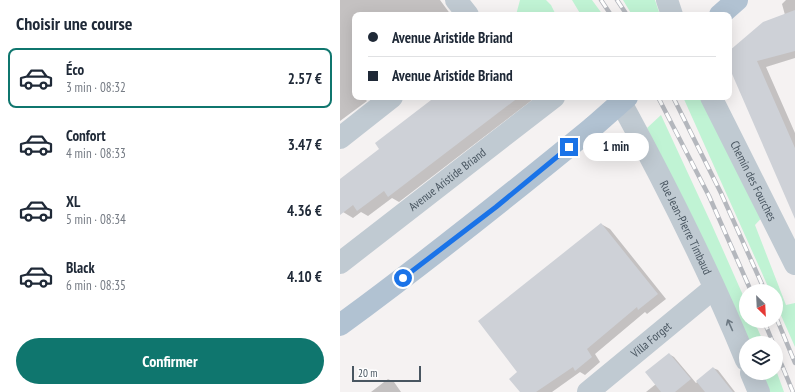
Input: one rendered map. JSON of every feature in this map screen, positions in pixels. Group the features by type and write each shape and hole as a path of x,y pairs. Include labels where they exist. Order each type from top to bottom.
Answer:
{"main road":[{"path":"723,12 737,0"},
{"path":"340,325 496,207 624,100"}],"street":[{"path":"456,0 466,12"},
{"path":"666,0 671,12"},
{"path":"340,138 388,100"},
{"name":"Avenue Aristide Briand","path":"343,254 550,100"},
{"name":"Rue Jean-Pierre Timbaud","path":"620,100 656,166 686,226 739,344"},
{"name":"Chemin des Fourches","path":"713,100 795,264"},
{"name":"Villa Forget","path":"588,392 714,288"},
{"path":"754,380 759,392"}],"green space":[{"path":"520,0 546,0 554,12 517,12"},
{"path":"572,0 592,0 601,12 579,12"},
{"path":"623,0 655,0 659,12 630,12"},
{"path":"684,100 713,100 766,213 755,225 778,284 767,284"},
{"path":"661,115 739,286 739,324 647,128"},
{"path":"783,297 786,305 795,303 795,347 783,320"},
{"path":"741,328 757,328 761,336 745,336"},
{"path":"765,380 780,380 784,392 770,392"}],"building":[{"path":"795,10 795,51 757,61 795,148 795,219 732,74 732,48 763,22"},
{"path":"431,100 515,100 388,197 384,191 357,211 353,205 340,215 340,179 379,149 375,143"},
{"path":"601,223 658,294 638,310 637,307 587,349 592,357 575,371 573,367 536,392 520,392 509,379 517,372 478,321"},
{"path":"669,353 691,379 675,392 661,392 645,372"},
{"path":"713,367 733,392 705,392 696,381"}],"railway":[{"path":"601,0 609,12"},
{"path":"617,0 625,12"},
{"path":"660,100 709,196 748,284"},
{"path":"674,100 721,193 762,284"},
{"path":"767,328 770,336"},
{"path":"781,328 795,363"},
{"path":"783,368 793,392"}],"route":[{"path":"403,278 496,207 569,147"}]}
